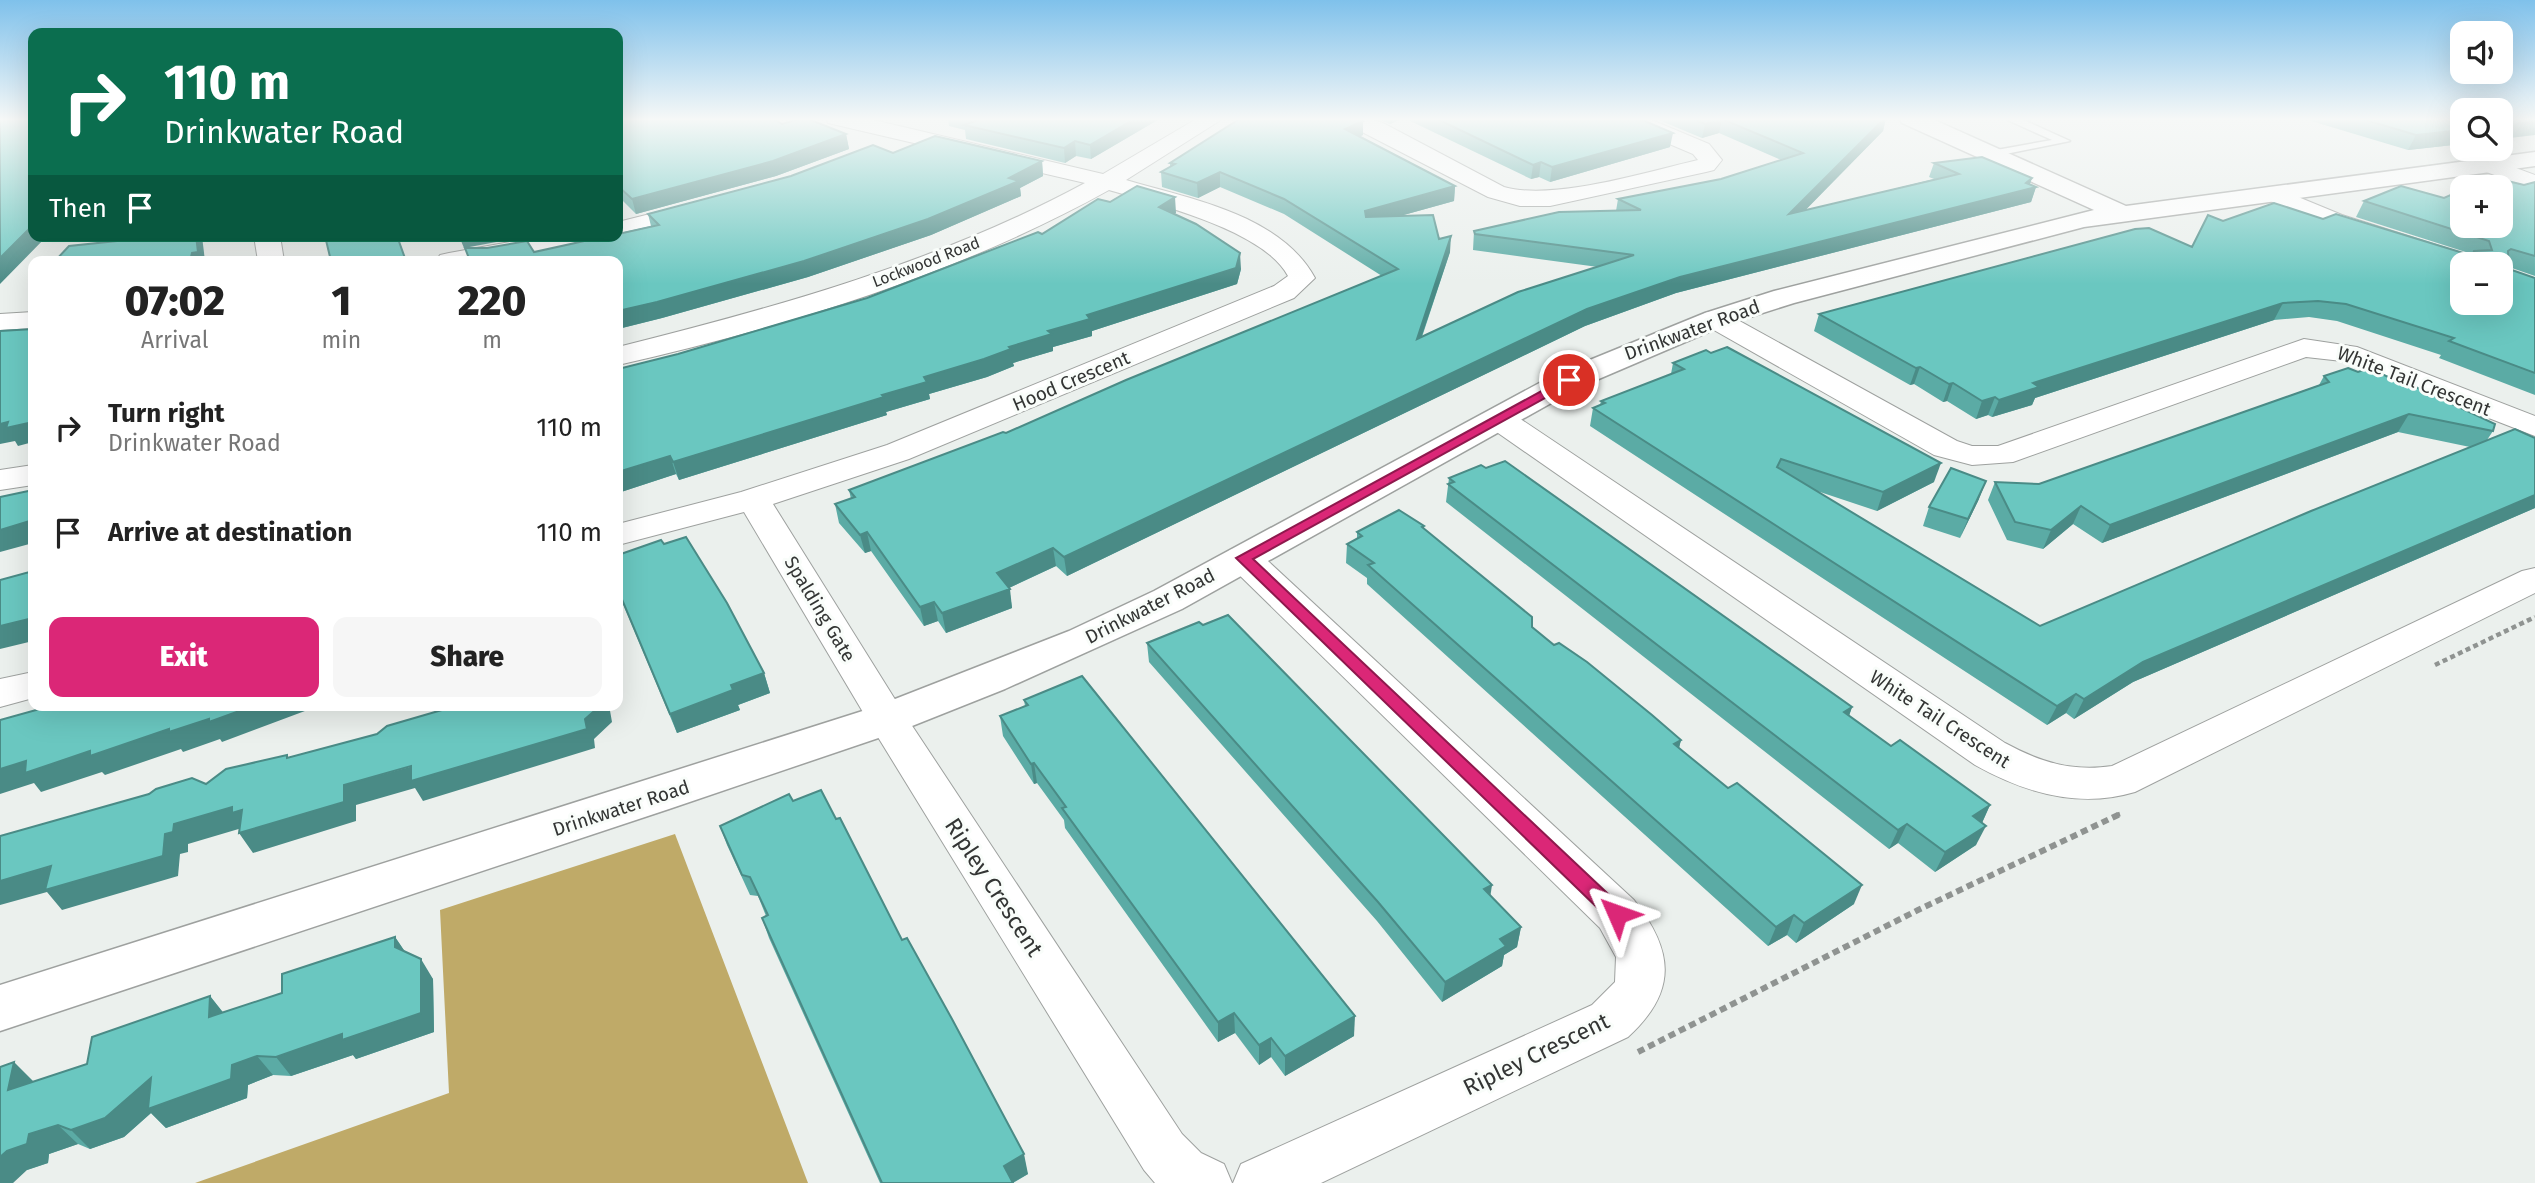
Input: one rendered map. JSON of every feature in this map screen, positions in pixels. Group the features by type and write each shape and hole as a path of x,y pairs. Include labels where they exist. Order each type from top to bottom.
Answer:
{"street":[{"path":"1070,173 1105,181"},
{"name":"Lockwood Road","path":"623,355 782,312 918,266 1047,212 1118,173"},
{"path":"1460,173 1496,192 1520,199 1550,199 1668,173"},
{"path":"2036,173 2119,212"},
{"name":"Drinkwater Road","path":"0,1008 887,719 1083,640 1243,558 1613,359 1715,319 1784,297 2047,227 2119,212 2428,173"},
{"path":"2510,173 2535,183"},
{"name":"Hood Crescent","path":"623,534 753,499 870,463 1284,292 1302,278 1294,264 1246,228 1180,202 1105,181"},
{"path":"2274,194 2333,220 2450,258"},
{"path":"623,228 724,202"},
{"path":"477,256 554,242"},
{"name":"White Tail Crescent","path":"1715,319 1928,437 1942,448 1970,457 2001,455 2304,348 2347,353 2535,427"},
{"path":"0,322 28,320"},
{"name":"White Tail Crescent","path":"1499,419 1990,754 2029,775 2053,782 2099,786 2120,781 2535,579"},
{"path":"0,480 28,476"},
{"name":"Spalding Gate","path":"753,499 887,719"},
{"name":"Ripley Crescent","path":"1243,558 1617,914 1630,929 1639,947 1643,965 1637,993 1630,1004 1610,1021 1261,1183"},
{"path":"0,693 28,686"},
{"name":"Ripley Crescent","path":"887,719 1163,1152 1181,1172 1204,1183"}],"path":[{"path":"2422,671 2535,617"},
{"path":"1626,1058 1918,910 2133,808"}],"shaded area":[{"path":"675,834 808,1183 195,1183 449,1093 440,910"}],"building":[{"path":"0,173 28,173 28,230 0,258"},
{"path":"623,173 728,173 632,199 623,191"},
{"path":"798,173 1018,173 1009,178 1019,181 928,219 804,261 623,310 623,256 468,256 465,248 528,242 534,252 580,242 623,242 623,233 659,225 648,214"},
{"path":"1165,173 1217,173 1197,183"},
{"path":"1223,173 1430,173 1455,186 1365,211 1366,217 1433,215 1439,239 1451,236 1417,339 1518,292 1634,255 1475,234 1474,231 1559,212 1641,210 1618,199 1739,173 1830,173 1789,214 1957,173 2021,173 2032,178 2026,183 2036,187 1680,277 1587,309 1064,557 1053,548 997,573 1010,589 942,613 934,602 920,607 867,532 860,535 835,504 855,497 849,490 1006,433 1126,380 1398,269 1284,199"},
{"path":"2513,182 2524,185 2535,182 2535,256 2511,249 2508,252 2474,252 2492,250 2489,241 2480,238 2513,238"},
{"path":"1137,186 1175,197 1159,207 1196,224 1240,253 1236,268 1087,315 1090,319 1048,331 1052,334 1009,347 1011,349 984,359 924,377 927,382 882,395 884,397 673,462 670,456 623,470 623,368 867,298 1038,232 1042,234 1098,199 1110,202"},
{"path":"2401,186 2444,198 2450,195 2450,229 2364,201"},
{"path":"2274,203 2323,219 2336,214 2460,252 2450,252 2450,315 2513,315 2513,270 2535,278 2535,373 2449,341 2454,338 2346,304 2318,301 2283,303 2033,383 2039,387 1999,400 1995,397 1982,401 1953,383 1949,384 1920,367 1916,368 1819,314 2135,229 2149,228 2192,247 2208,215 2223,221"},
{"path":"107,242 197,242 198,252 192,253 191,256 60,256 69,246"},
{"path":"326,242 399,242 404,256 330,256"},
{"path":"28,329 28,423 6,428 8,422 0,424 0,331"},
{"path":"1727,347 1941,463 1883,492 1781,459 1777,467 2040,626 2311,511 2515,429 2535,438 2535,495 2143,662 2084,699 2076,694 2057,706 1593,408 1605,403 1601,401 1684,369 1673,363 1706,350 1711,353"},
{"path":"2348,368 2358,372 2369,368 2399,382 2403,381 2495,424 2493,431 2409,414 2110,525 2081,506 2051,530 2015,522 1995,482 2039,484 2329,382 2324,376"},
{"path":"1505,461 1852,707 1844,712 1891,746 1900,740 1990,805 1973,816 1986,826 1945,852 1907,824 1898,830 1448,484 1454,482 1449,478 1481,465 1486,468"},
{"path":"1951,468 1986,481 1968,519 1929,507"},
{"path":"28,491 28,522 0,530 0,497"},
{"path":"1399,510 1424,526 1422,527 1532,617 1532,627 1554,645 1559,643 1587,662 1652,715 1681,740 1674,744 1728,788 1737,783 1862,885 1804,923 1794,915 1776,927 1368,565 1374,563 1347,544 1362,536 1357,532"},
{"path":"686,537 727,603 764,673 731,685 733,690 670,714 623,602 623,553 661,540 664,544"},
{"path":"28,572 28,619 0,626 0,580"},
{"path":"1228,615 1492,885 1484,889 1521,927 1500,939 1506,946 1445,982 1378,902 1147,643 1199,622 1203,625"},
{"path":"1082,676 1355,1016 1285,1056 1271,1038 1259,1045 1234,1013 1218,1022 1062,808 1066,807 1034,763 1031,764 1000,716 1028,705 1024,700"},
{"path":"32,711 239,711 209,722 209,719 169,732 169,729 90,756 90,751 25,773 26,761 0,769 0,720"},
{"path":"438,711 594,711 585,719 587,729 411,781 411,766 344,785 344,802 239,833 242,810 232,813 232,807 174,824 173,832 165,834 163,856 45,890 51,866 0,881 0,836 149,794 156,789 192,778 206,784 226,769 287,755 287,758 377,734 387,726"},
{"path":"821,790 836,819 840,818 902,940 907,938 1024,1154 1004,1166 1013,1183 882,1183 762,918 768,915 750,877 742,875 720,826 789,794 793,801"},
{"path":"395,937 395,947 421,959 421,1013 342,1040 342,1034 276,1057 257,1056 232,1065 231,1079 148,1109 151,1078 105,1118 71,1130 58,1125 29,1134 27,1144 7,1151 0,1157 0,1067 14,1062 8,1090 87,1064 92,1037 210,996 209,1017 282,993 282,974"}],"route":[{"path":"1569,380 1243,558 1617,914"}]}
